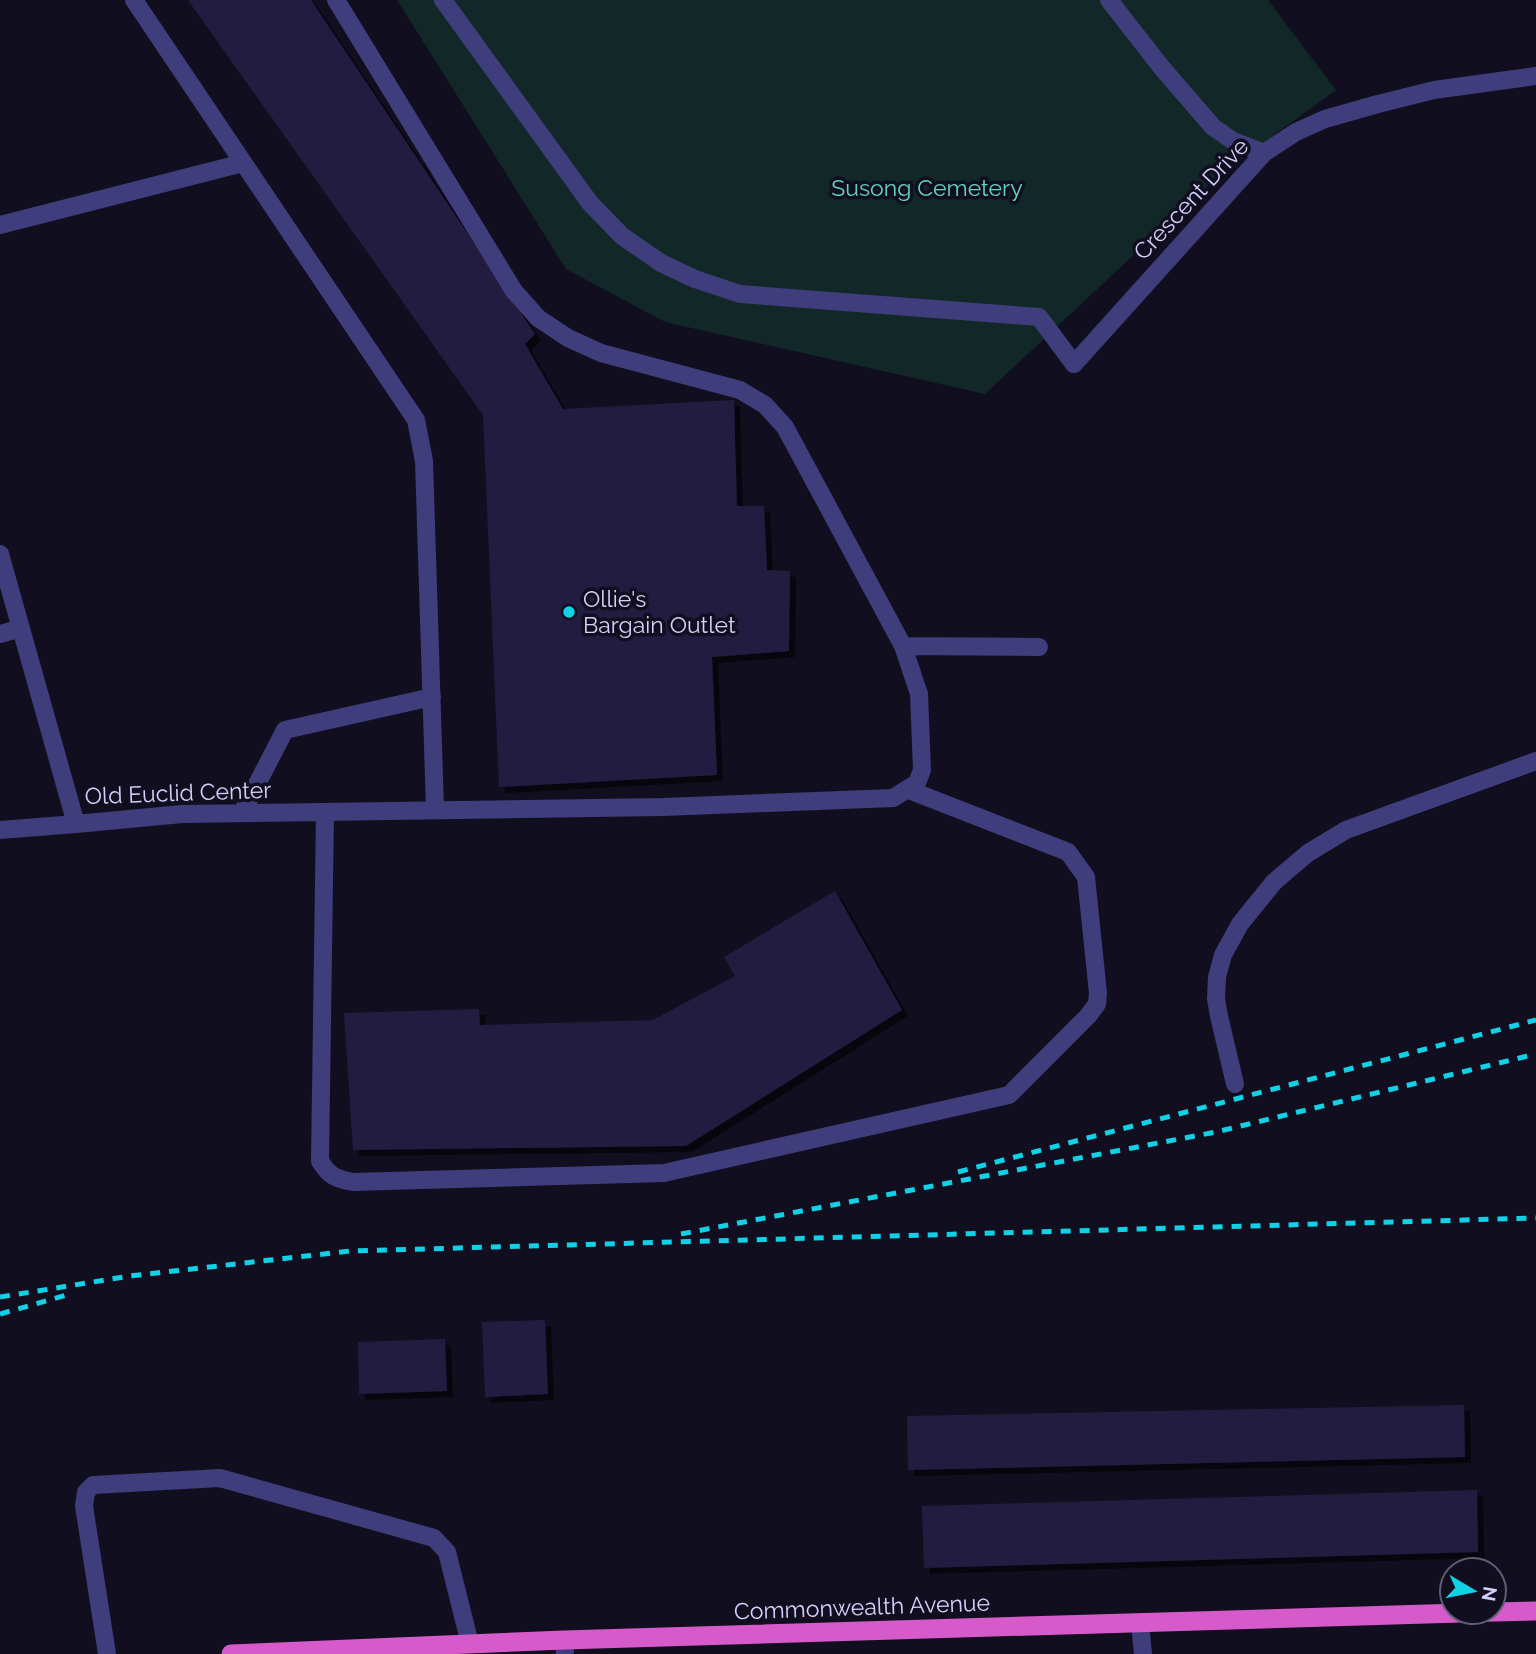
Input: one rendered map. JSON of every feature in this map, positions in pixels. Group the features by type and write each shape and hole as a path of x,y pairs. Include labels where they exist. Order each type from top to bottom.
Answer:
{"highway":[{"name":"Commonwealth Avenue","path":"1508,1612 1536,1611"},
{"name":"Commonwealth Avenue","path":"231,1654 470,1644 564,1647 1438,1614"}],"street":[{"path":"134,0 416,420 424,461 435,809"},
{"path":"325,812 320,1161 327,1172 337,1180 353,1182 664,1173 1009,1095 1097,1004 1086,877 1068,852 909,790 917,783 922,770 920,705 914,674 903,646 785,427 765,405 740,390 601,353 568,338 538,318 514,291 336,0"},
{"name":"Crescent Drive","path":"443,0 590,203 622,236 661,263 695,279 740,294 1039,317 1074,364 1264,153 1296,132 1325,119 1434,90 1536,76"},
{"path":"1109,0 1213,127 1233,141 1264,153"},
{"path":"0,225 243,163"},
{"name":"Old Euclid Center","path":"0,554 5,592 21,628 76,824 182,814 663,807 893,798 909,790"},
{"path":"0,634 21,628"},
{"path":"903,646 1038,648"},
{"path":"243,813 285,730 432,697"},
{"path":"1235,1084 1216,999 1217,977 1223,955 1240,924 1274,882 1308,853 1346,830 1536,761"},
{"path":"0,830 76,824"},
{"path":"107,1654 84,1506 86,1492 93,1485 210,1478 434,1538 447,1552 470,1644"},
{"path":"1140,1623 1143,1654"}],"green space":[{"name":"Susong Cemetery","path":"397,0 1268,0 1336,90 1218,176 985,394 665,322 566,269"}],"building":[{"path":"188,0 311,0 535,334 525,344 563,409 734,400 737,506 764,506 767,570 790,571 789,651 712,657 717,775 499,787 483,415"},
{"path":"835,891 902,1010 686,1146 353,1150 344,1013 479,1009 480,1025 653,1020 735,976 724,957"},
{"path":"545,1320 548,1394 485,1397 482,1322"},
{"path":"445,1339 447,1391 359,1394 358,1342"},
{"path":"1464,1405 1465,1457 908,1470 907,1416"},
{"path":"1477,1490 1478,1552 924,1568 922,1506"}],"railway":[{"path":"958,1172 1536,1020"},
{"path":"681,1234 1216,1132 1536,1054"},
{"path":"0,1297 130,1276 350,1251 1536,1218"},
{"path":"0,1314 70,1294"}],"place":[{"name":"Ollie's Bargain Outlet","path":"569,612"}]}
